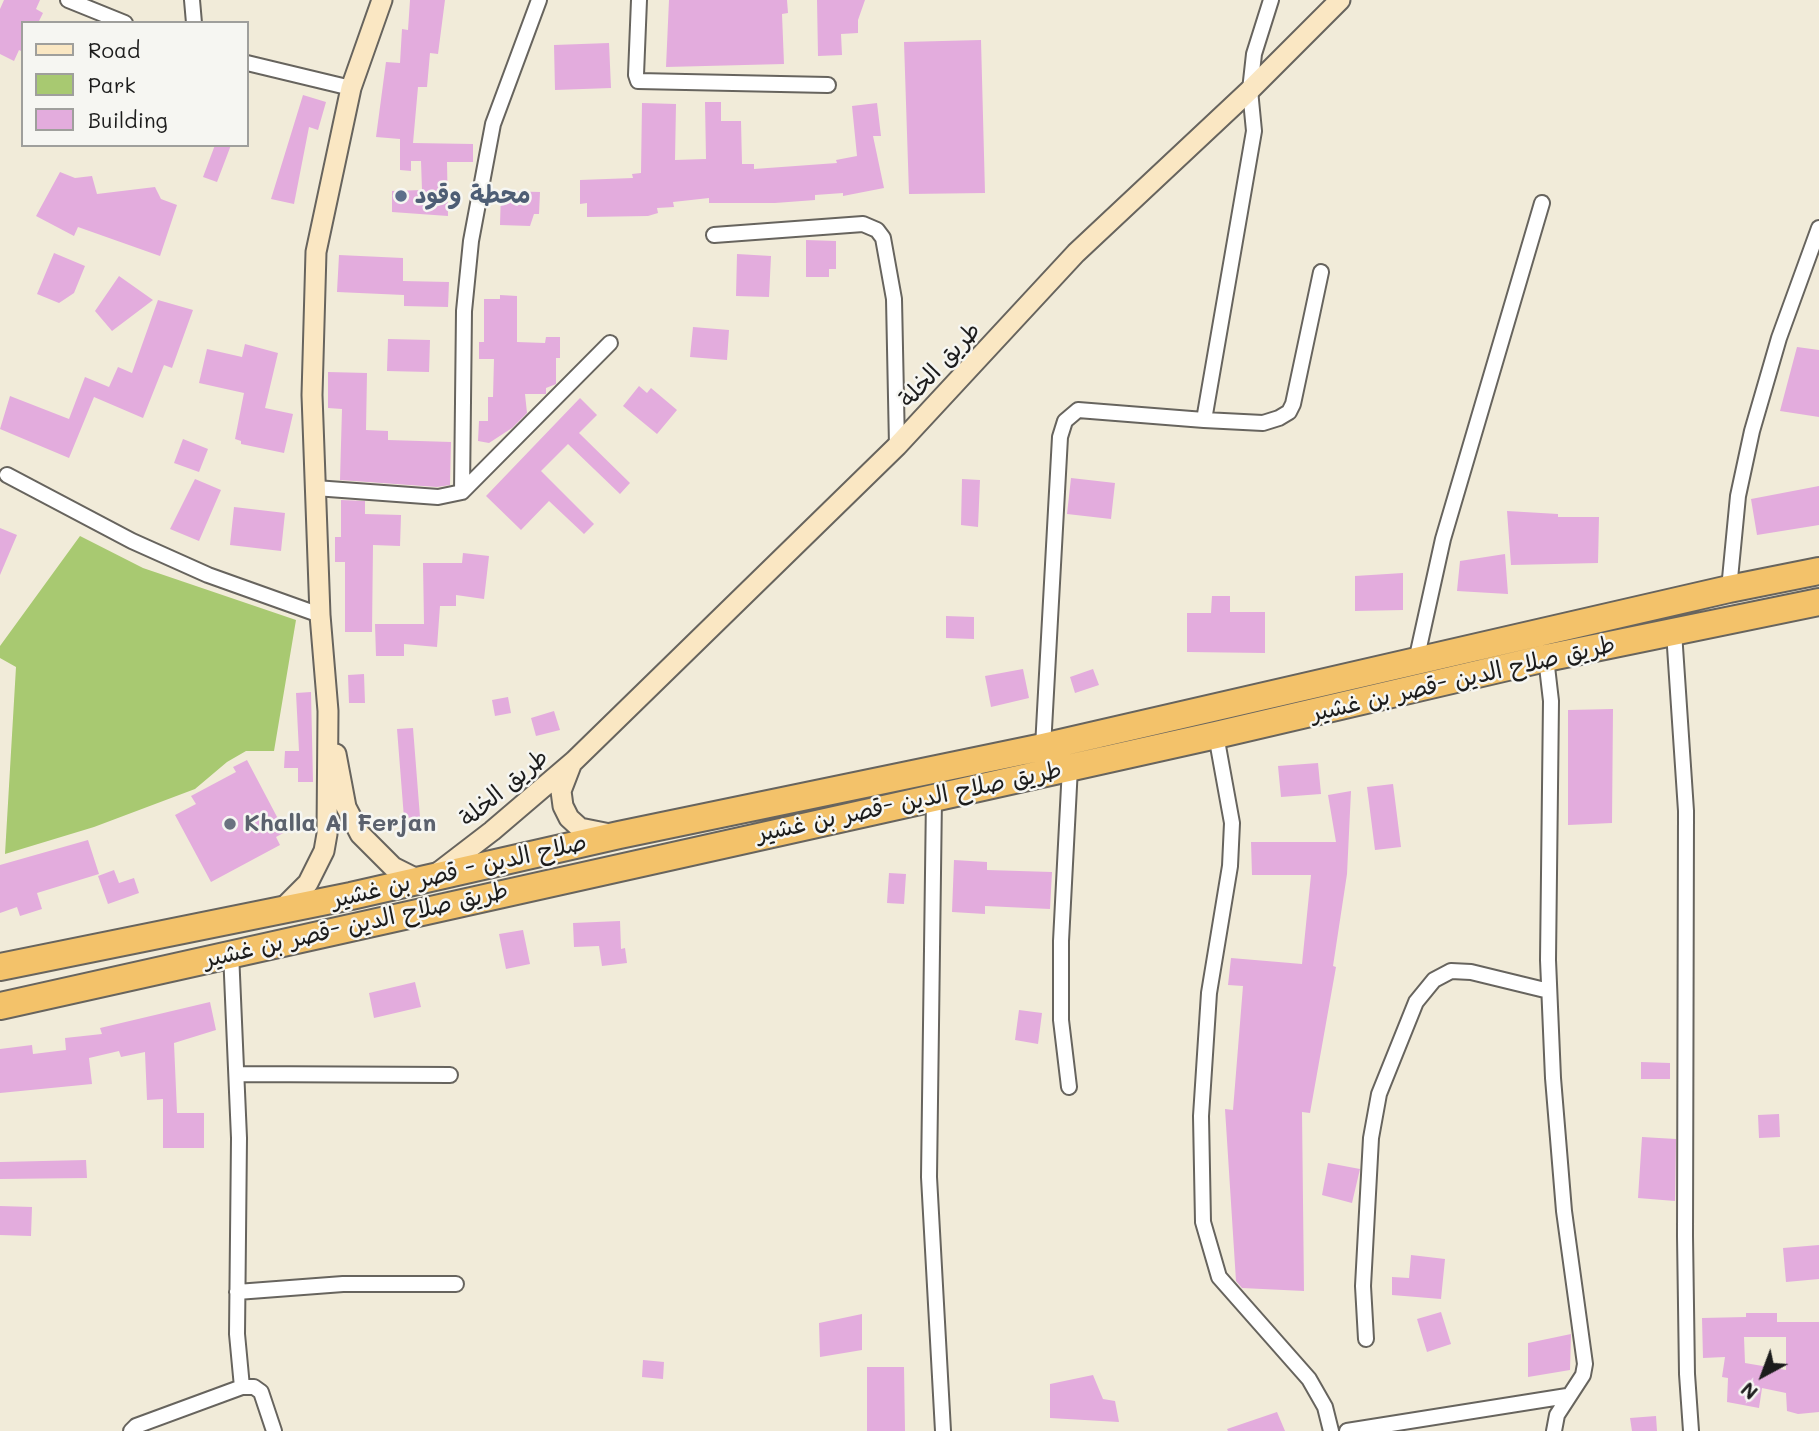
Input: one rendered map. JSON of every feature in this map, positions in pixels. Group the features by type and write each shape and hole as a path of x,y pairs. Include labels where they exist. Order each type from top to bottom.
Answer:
{"highway":[{"name":"صلاح الدين - قصر بن غشير","path":"0,967 1043,747 1729,589 1819,571"},
{"name":"طريق صلاح الدين -قصر بن غشير","path":"0,1006 231,952 1216,735 1546,658 1819,602"}],"street":[{"path":"68,0 120,21"},
{"path":"192,0 194,21"},
{"path":"283,908 308,883 324,851 327,834 328,711 320,615 312,395 316,252 351,88 382,0"},
{"path":"462,492 464,311 471,240 493,124 539,0"},
{"path":"639,0 636,69 638,81 828,85"},
{"path":"1204,420 1254,131 1250,90 1254,54 1271,0"},
{"name":"طريق الخلة","path":"426,879 492,831 574,761 897,446 1076,253 1250,90 1340,0"},
{"path":"248,63 351,88"},
{"path":"1416,661 1443,539 1542,203"},
{"path":"714,234 863,224 877,230 883,238 894,299 897,446"},
{"path":"1729,589 1738,496 1752,431 1779,338 1819,228"},
{"path":"1043,747 1060,437 1065,421 1078,410 1264,422 1289,412 1293,404 1321,272"},
{"path":"315,488 438,497 462,492 480,478 610,343"},
{"path":"7,475 132,541 208,575 320,615"},
{"path":"1674,632 1686,811 1685,1236 1687,1374 1691,1431"},
{"path":"1546,658 1551,701 1549,991 1564,1211 1585,1364 1583,1375 1567,1396 1554,1431"},
{"path":"328,711 346,807 352,821 381,858 426,879"},
{"path":"1216,735 1227,783 1231,844 1230,866 1209,993 1201,1116 1203,1222 1219,1277 1309,1379 1325,1408 1331,1431"},
{"name":"طريق الخلة","path":"574,761 564,778 561,792 562,806 569,818 580,828 619,835"},
{"path":"1069,1087 1061,1020 1061,941 1070,767"},
{"path":"934,797 929,1177 943,1431"},
{"path":"231,952 237,1074 237,1334 242,1387"},
{"path":"1366,1339 1363,1286 1371,1138 1379,1094 1416,1002 1434,980 1451,971 1471,972 1549,991"},
{"path":"237,1074 450,1075"},
{"path":"237,1292 343,1284 456,1284"},
{"path":"131,1431 242,1387 254,1387 261,1391 274,1431"},
{"path":"1347,1431 1567,1396"}],"green space":[{"path":"80,536 143,568 296,620 274,751 246,751 227,762 195,789 94,827 5,854 16,667 0,658 0,646"}],"building":[{"path":"4,0 40,0 36,9 43,13 39,21 21,21 21,51 19,50 14,61 0,54 0,9"},
{"path":"410,0 445,0 438,54 430,53 427,87 418,87 413,143 473,144 473,162 447,162 448,216 392,212 392,191 422,190 421,161 411,161 411,171 400,170 400,139 376,137 386,62 400,63 402,29 408,30"},
{"path":"669,0 787,0 788,13 782,14 784,64 666,67"},
{"path":"817,0 865,0 858,20 858,33 841,34 842,55 818,56"},
{"path":"981,40 985,193 909,194 904,42"},
{"path":"609,43 611,88 555,90 554,45"},
{"path":"303,95 326,102 318,130 309,127 294,204 271,199"},
{"path":"705,102 721,102 721,121 741,121 742,164 754,164 754,169 837,163 836,160 857,156 852,106 877,103 881,136 873,136 884,188 843,196 843,193 815,195 815,200 775,203 709,203 709,198 673,202 674,207 657,208 658,213 648,216 587,217 587,203 580,204 580,180 633,178 632,174 641,173 642,103 676,104 675,160 706,159"},
{"path":"214,147 230,147 217,182 203,177"},
{"path":"60,172 75,178 92,176 97,194 155,187 161,199 177,205 160,256 78,227 74,236 36,216"},
{"path":"501,191 540,192 539,214 534,214 530,226 500,225"},
{"path":"806,240 836,241 836,269 829,269 829,277 806,277"},
{"path":"54,253 85,266 74,293 59,303 37,294"},
{"path":"737,254 771,256 769,297 736,296"},
{"path":"339,255 403,258 403,281 449,282 448,307 404,306 404,295 337,292"},
{"path":"119,276 153,300 112,331 95,311"},
{"path":"500,295 517,296 517,342 545,343 546,337 560,337 560,358 556,358 556,384 546,388 546,394 525,394 527,413 512,428 489,443 478,441 479,421 488,421 488,397 493,397 494,359 479,359 479,342 484,342 484,299 500,299"},
{"path":"158,300 193,310 172,368 164,365 143,418 94,397 69,458 0,429 10,396 69,419 85,377 109,387 118,367 132,373"},
{"path":"693,327 729,330 727,360 690,357"},
{"path":"388,339 430,340 429,372 387,371"},
{"path":"245,344 278,353 265,408 293,414 284,453 241,444 241,441 235,439 244,393 199,383 207,349 242,357"},
{"path":"1797,347 1819,350 1819,417 1780,411"},
{"path":"328,372 367,373 366,430 388,431 388,440 451,442 450,485 437,487 340,480 342,409 328,408"},
{"path":"639,386 647,393 651,388 677,410 657,434 623,406"},
{"path":"580,398 597,415 579,433 630,483 620,494 568,444 541,471 594,524 584,534 549,501 521,530 486,496"},
{"path":"183,439 208,449 199,472 174,463"},
{"path":"1071,478 1115,483 1111,519 1067,514"},
{"path":"195,479 221,490 199,541 170,529"},
{"path":"962,479 980,480 978,527 961,525"},
{"path":"1819,486 1819,525 1757,535 1751,499"},
{"path":"341,500 365,501 365,514 401,515 400,546 373,545 372,632 345,632 345,562 335,562 335,537 341,537"},
{"path":"234,507 285,513 281,551 230,545"},
{"path":"1507,511 1558,514 1558,517 1599,517 1598,563 1511,565"},
{"path":"0,528 17,535 0,575"},
{"path":"463,553 489,556 484,599 456,595 456,606 440,606 437,647 404,644 404,656 376,656 375,624 424,624 423,563 462,563"},
{"path":"1505,554 1508,594 1457,591 1460,561"},
{"path":"1403,573 1403,610 1355,611 1355,576"},
{"path":"1212,596 1230,596 1230,612 1265,612 1265,653 1187,652 1187,613 1211,613"},
{"path":"946,616 974,617 974,639 946,638"},
{"path":"1023,669 1029,698 991,707 985,676"},
{"path":"1093,669 1099,685 1075,693 1070,677"},
{"path":"364,674 365,703 349,703 348,675"},
{"path":"311,692 313,782 298,782 298,768 284,768 285,751 299,751 296,693"},
{"path":"508,697 511,713 495,716 492,700"},
{"path":"1613,709 1612,823 1568,825 1568,710"},
{"path":"554,711 560,730 536,736 531,718"},
{"path":"413,728 420,817 404,818 397,729"},
{"name":"Khalla Al Ferjan","path":"247,760 285,832 276,837 280,845 211,882 175,815 196,804 191,796 236,772 233,767"},
{"path":"1318,763 1321,794 1281,797 1278,766"},
{"path":"1393,784 1401,847 1375,850 1367,787"},
{"path":"1351,791 1347,874 1333,966 1336,967 1310,1113 1302,1112 1304,1291 1242,1288 1236,1281 1225,1109 1233,1110 1243,986 1228,985 1231,958 1302,964 1311,875 1252,875 1251,842 1336,842 1328,795"},
{"path":"88,840 99,874 37,893 42,909 20,916 17,907 0,913 0,865"},
{"path":"954,860 987,862 987,870 1052,872 1050,909 985,906 985,914 952,912"},
{"path":"114,870 119,883 134,878 139,893 108,904 98,876"},
{"path":"889,873 906,874 904,904 887,903"},
{"path":"620,921 621,949 625,948 627,963 602,966 599,946 574,947 573,923"},
{"path":"523,930 530,964 506,969 499,934"},
{"path":"415,982 421,1007 374,1018 369,993"},
{"path":"210,1002 216,1030 174,1043 177,1113 204,1113 204,1148 163,1148 163,1099 147,1100 145,1052 121,1057 119,1051 89,1058 92,1084 0,1093 0,1049 32,1045 33,1054 66,1050 65,1038 102,1034 100,1028"},
{"path":"1019,1010 1042,1013 1038,1044 1015,1040"},
{"path":"1641,1062 1670,1063 1670,1079 1641,1079"},
{"path":"1779,1114 1780,1137 1759,1138 1758,1115"},
{"path":"1642,1137 1676,1139 1675,1201 1638,1198"},
{"path":"86,1160 87,1178 0,1179 0,1162"},
{"path":"1328,1163 1360,1169 1352,1203 1322,1195"},
{"path":"0,1206 32,1207 31,1236 0,1235"},
{"path":"1819,1245 1819,1279 1786,1282 1783,1248"},
{"path":"1411,1255 1445,1259 1441,1299 1392,1295 1392,1277 1409,1278"},
{"path":"1441,1312 1451,1344 1427,1352 1417,1319"},
{"path":"1746,1313 1777,1313 1777,1322 1819,1322 1819,1412 1798,1414 1787,1411 1786,1393 1762,1388 1759,1408 1727,1402 1728,1378 1722,1377 1725,1357 1703,1358 1702,1318 1746,1317","holes":["1744,1337 1786,1337 1786,1370 1745,1363"]},
{"path":"862,1314 862,1350 820,1357 819,1323"},
{"path":"1571,1334 1570,1370 1528,1377 1528,1343"},
{"path":"643,1360 664,1362 663,1379 642,1377"},
{"path":"867,1367 904,1367 905,1431 867,1431"},
{"path":"1093,1375 1103,1399 1115,1401 1119,1422 1050,1418 1050,1384"},
{"path":"1277,1412 1285,1431 1227,1429"},
{"path":"1656,1416 1657,1431 1632,1431 1630,1418"}],"place":[{"name":"محطة وقود","path":"401,196"},
{"name":"Khalla Al Ferjan","path":"230,824"}]}
